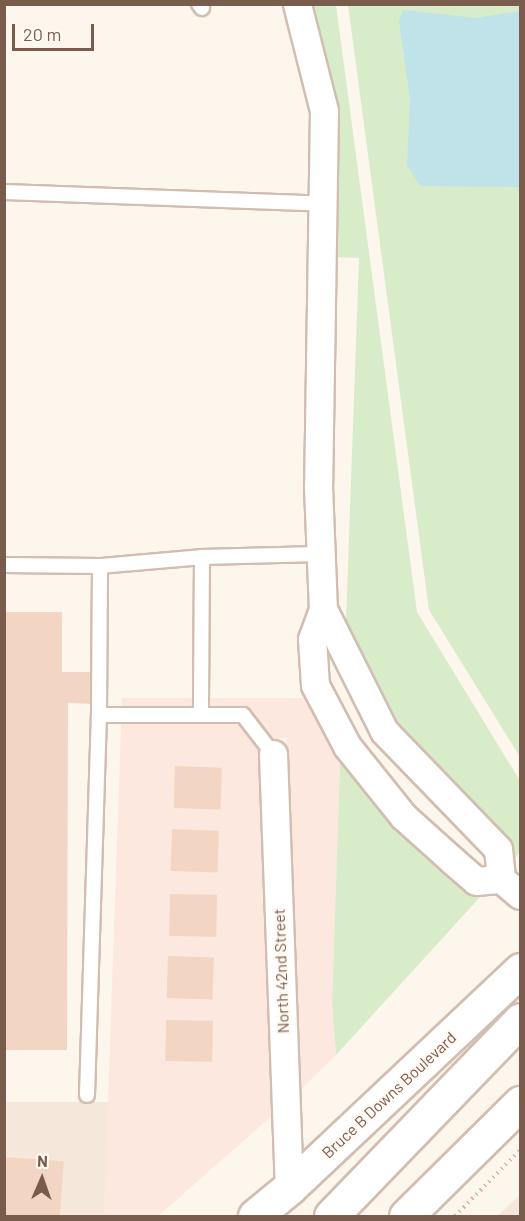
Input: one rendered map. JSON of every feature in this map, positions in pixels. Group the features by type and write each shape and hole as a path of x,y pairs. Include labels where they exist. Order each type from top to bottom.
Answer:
{"main road":[{"name":"Bruce B Downs Boulevard","path":"255,1216 290,1188 520,970"},
{"path":"331,1216 520,1020"},
{"path":"406,1216 520,1103"}],"street":[{"path":"297,4 324,111 325,204 319,323 319,554 323,609 384,730 498,849 511,887 476,881 403,816 347,746 315,685 312,639 323,609"},
{"name":"North 42nd Street","path":"273,754 290,1188"}],"lane":[{"path":"4,192 325,204"},
{"path":"4,565 100,566 202,557 319,554"},
{"path":"201,715 202,557"},
{"path":"87,1095 99,715 100,566"},
{"path":"99,715 243,715 273,754"}],"path":[{"path":"455,1216 520,1150"}],"shaded area":[{"path":"122,698 305,698 340,762 332,1003 336,1055 300,1090 287,738 259,739 273,1115 158,1216 104,1216"},
{"path":"4,1102 108,1102 108,1216 4,1216"},
{"path":"520,1195 520,1216 497,1216"}],"green space":[{"path":"312,5 336,5 417,612 520,781 520,852 514,860 508,837 396,720 346,621 359,258 337,257 338,107"},
{"path":"348,5 520,5 520,757 429,610"},
{"path":"340,762 393,827 467,893 481,896 336,1055 332,1003"}],"water":[{"path":"403,10 476,18 520,11 520,187 420,186 407,165 410,99 399,21"}],"building":[{"path":"4,612 62,612 62,672 95,672 95,704 68,703 67,1050 4,1050"},
{"path":"175,766 222,768 221,810 174,808"},
{"path":"172,829 219,831 218,873 171,871"},
{"path":"170,894 217,895 216,937 169,936"},
{"path":"168,956 214,958 213,1000 167,998"},
{"path":"166,1020 213,1021 212,1062 165,1061"},
{"path":"4,1157 64,1161 60,1216 4,1216"}]}
